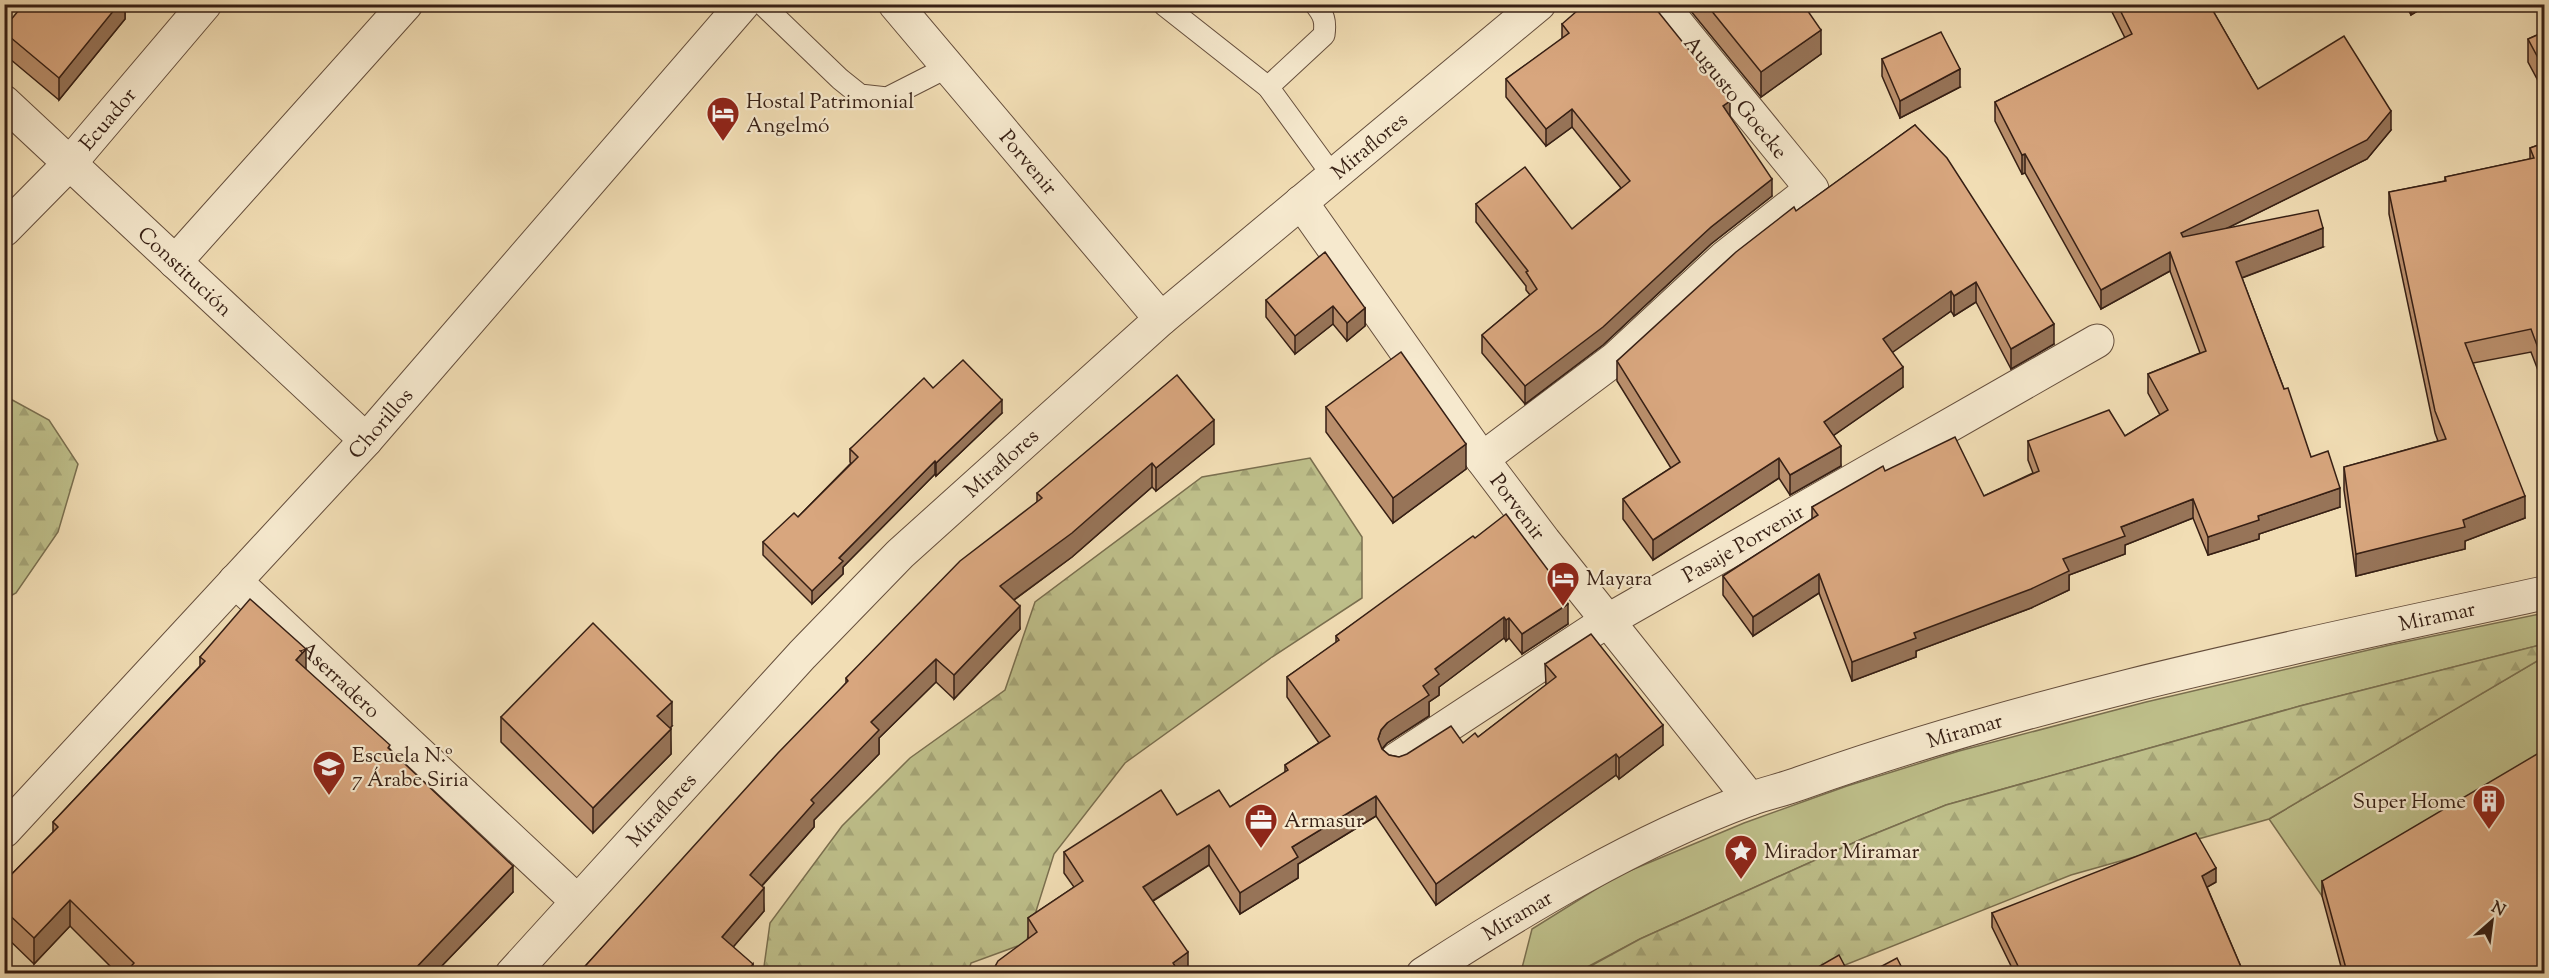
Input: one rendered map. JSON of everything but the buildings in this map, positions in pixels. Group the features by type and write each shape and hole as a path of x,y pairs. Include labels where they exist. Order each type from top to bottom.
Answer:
{"street":[{"name":"Ecuador","path":"4,230 70,163 205,4"},
{"path":"175,262 406,4"},
{"name":"Chorillos","path":"4,831 366,440 743,4"},
{"name":"Porvenir","path":"895,4 1161,319"},
{"name":"Miraflores","path":"512,974 802,656 900,554 1161,319 1539,4"},
{"name":"Augusto Goecke","path":"1482,459 1607,365 1724,258 1812,189 1661,4"},
{"name":"Constitución","path":"4,102 366,440"},
{"name":"Porvenir","path":"1301,202 1482,459 1607,621 1750,799"},
{"name":"Pasaje Porvenir","path":"1397,759 1607,621 2097,341"},
{"name":"Aserradero","path":"235,581 577,901"},
{"name":"Miramar","path":"1423,974 1534,903 1662,838 1750,799 1979,724 2258,656 2544,593"}],"lane":[{"path":"762,4 860,95 887,98 948,67"},
{"path":"1268,87 1324,35 1326,23 1316,4"},
{"path":"1164,5 1268,87 1333,176"}],"green space":[{"path":"5,396 49,420 78,464 58,532 16,593 5,599"},
{"path":"1310,458 1362,537 1362,598 1272,657 1125,763 1054,854 1026,943 971,963 968,973 763,974 770,923 842,826 910,758 1005,690 1035,602 1202,477"},
{"path":"2544,613 2544,644 2300,706 1946,805 1862,839 1640,939 1576,973 1518,974 1522,968 1532,929 1617,876 1744,823 1847,786 1959,751 2146,702 2390,645"},
{"path":"2544,644 2544,657 2269,819 2071,875 1825,973 1576,974 1640,939 1862,839 1946,805 2300,706"},
{"path":"2544,657 2544,764 2322,896 2269,819"}],"place":[{"name":"Hostal Patrimonial Angelmó","path":"723,142"},
{"name":"Mayara","path":"1563,607"},
{"name":"Escuela N.º 7 Árabe Siria","path":"329,796"},
{"name":"Super Home","path":"2489,830"},
{"name":"Armasur","path":"1261,849"},
{"name":"Mirador Miramar","path":"1741,880"}]}
